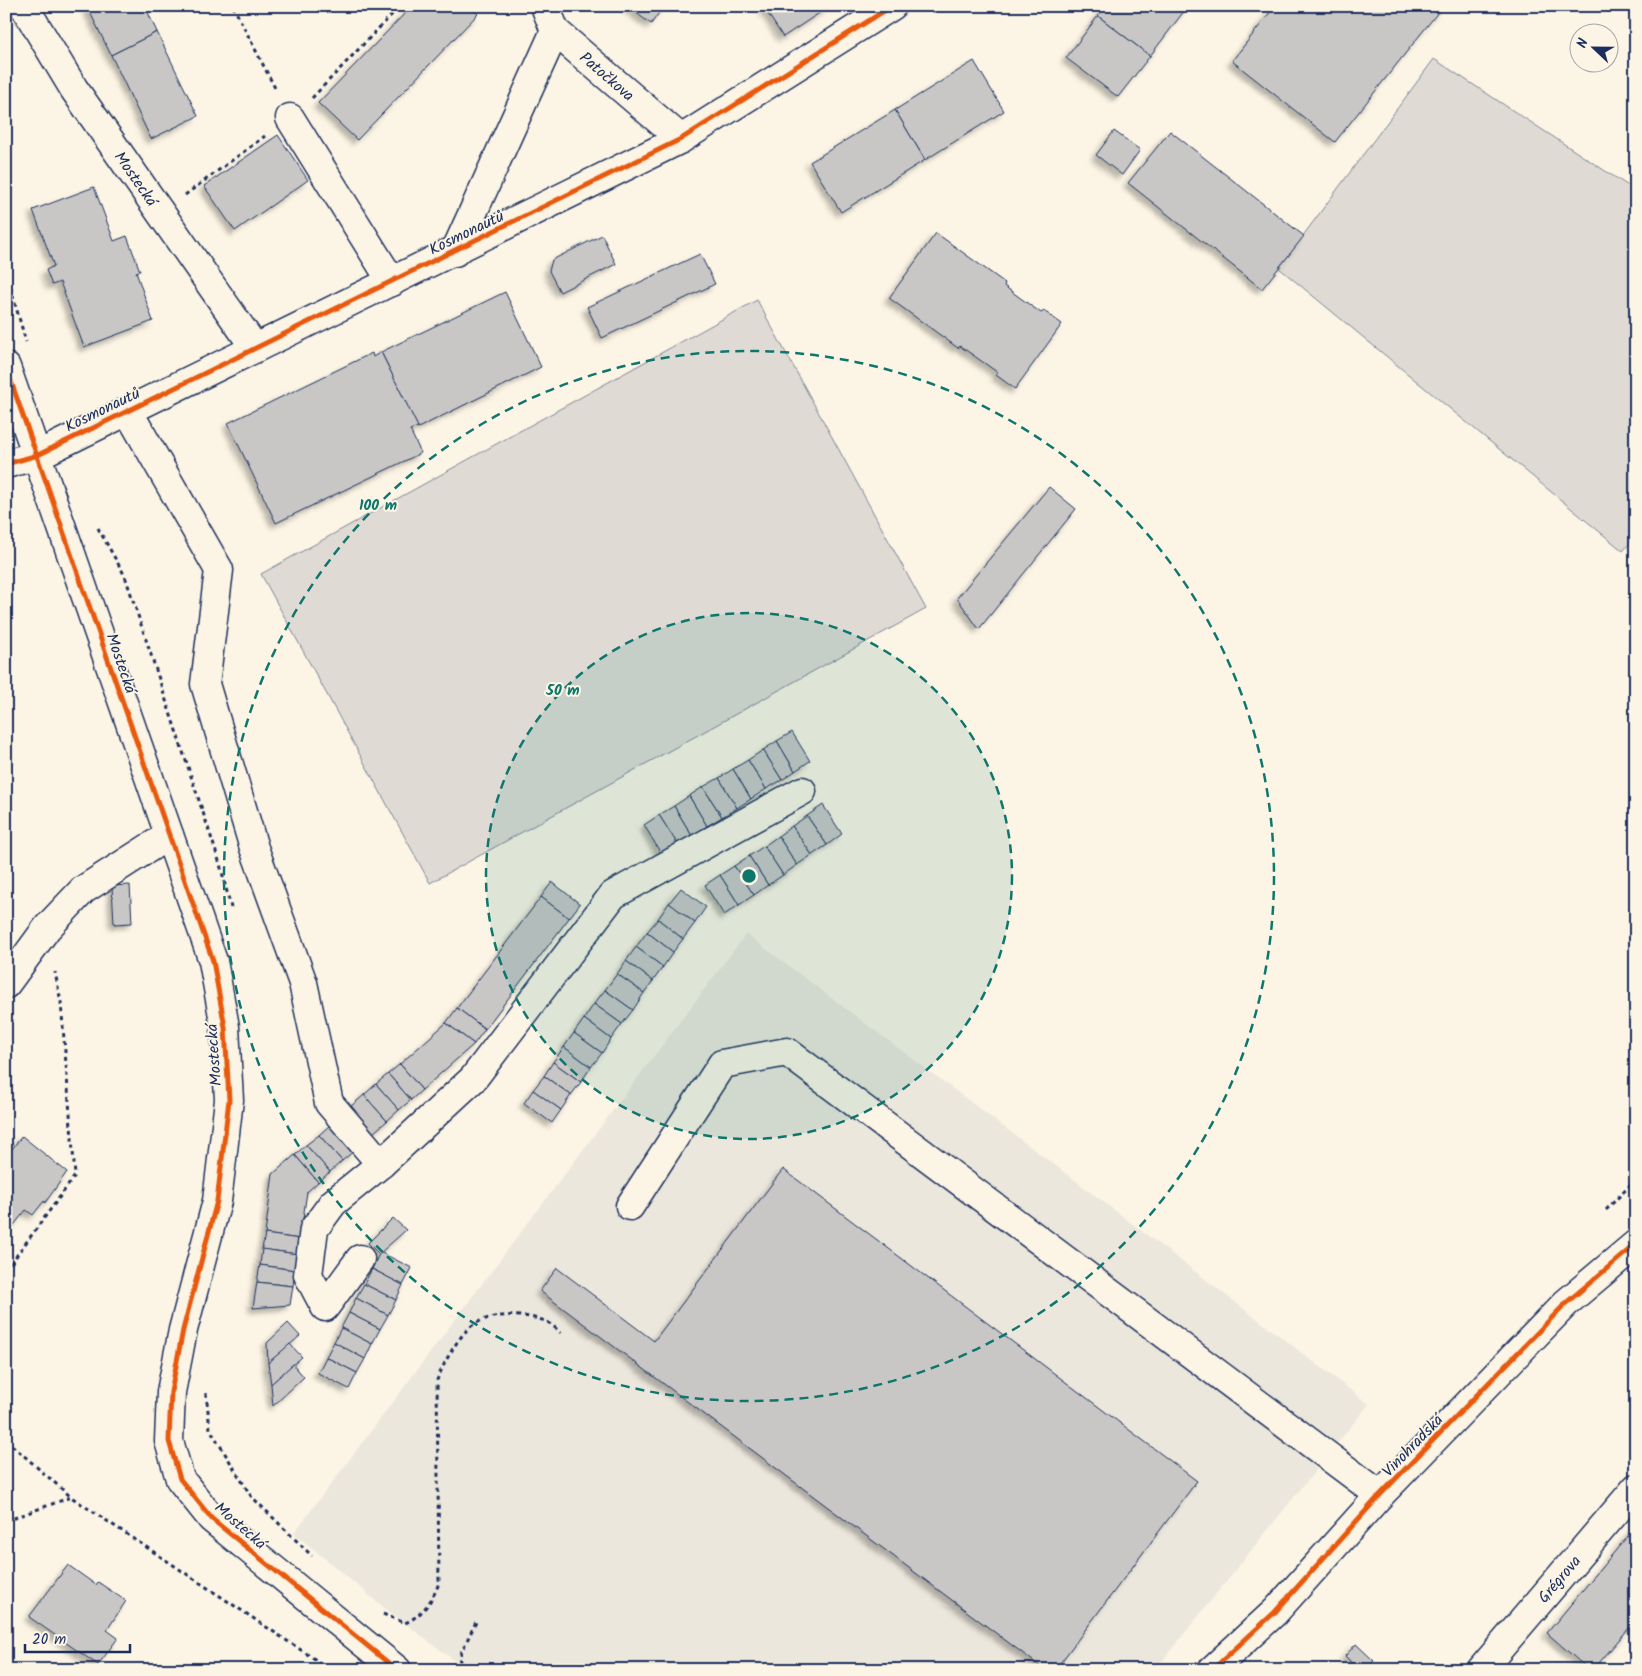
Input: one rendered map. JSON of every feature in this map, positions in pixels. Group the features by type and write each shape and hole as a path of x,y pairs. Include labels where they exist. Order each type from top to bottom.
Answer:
{"street":[{"name":"Mostecká","path":"24,6 74,89 255,348"},
{"name":"Patočkova","path":"545,6 555,31 681,139"},
{"name":"Kosmonautů","path":"6,464 38,454 128,411 455,252 681,139 892,6"},
{"path":"455,252 555,31"},
{"path":"290,118 392,282"},
{"name":"Mostecká","path":"6,366 213,961 225,1027 229,1100 217,1201 184,1330 171,1392 169,1440 180,1479 212,1519 397,1670"},
{"path":"128,411 219,570 205,684 254,848 303,983 329,1103 381,1164"},
{"path":"360,1259 325,1307 308,1275 314,1229 333,1203 381,1164 473,1080 613,895 802,791"},
{"path":"6,984 47,928 83,890 169,835"},
{"path":"630,1206 722,1064 788,1052 1380,1496"},
{"name":"Vinohradská","path":"1212,1670 1276,1612 1380,1496 1566,1303 1636,1244"},
{"name":"Grégrova","path":"1481,1670 1636,1488"}],"path":[{"path":"233,6 290,118"},
{"path":"6,272 28,349"},
{"path":"96,524 125,576 220,864 232,912"},
{"path":"6,1270 75,1176 61,1002 47,928"},
{"path":"1606,1210 1636,1180"},
{"path":"377,1609 384,1615 405,1623 415,1619 426,1609 439,1583 437,1380 444,1363 468,1329 484,1319 516,1316 546,1322 561,1332"},
{"path":"205,1390 210,1429 251,1496 313,1557"},
{"path":"6,1440 71,1497 331,1670"},
{"path":"6,1521 71,1497"},
{"path":"462,1670 459,1657 476,1622"}],"shaded area":[{"path":"1434,59 1636,191 1636,536 1623,551 1279,268"},
{"path":"757,300 926,609 430,883 261,574"},
{"path":"746,934 1080,1184 1369,1404 1155,1670 467,1670 387,1610 294,1533"}],"building":[{"path":"87,6 145,6 157,32 111,55"},
{"path":"412,6 470,6 478,14 357,140 318,103"},
{"path":"627,6 664,6 651,24"},
{"path":"763,6 830,6 783,37"},
{"path":"1105,6 1188,6 1150,56 1098,16"},
{"path":"1275,6 1443,6 1335,142 1232,61"},
{"path":"1098,16 1150,56 1118,97 1066,58"},
{"path":"157,32 198,116 151,139 111,55"},
{"path":"974,61 1004,111 925,160 895,110"},
{"path":"895,110 925,160 841,212 810,162"},
{"path":"1114,131 1140,150 1122,175 1096,155"},
{"path":"1170,131 1304,236 1262,289 1128,183"},
{"path":"278,135 308,180 235,231 204,186"},
{"path":"94,187 114,241 127,236 140,271 136,272 153,321 84,347 60,282 52,285 46,270 54,266 33,210"},
{"path":"936,233 1005,283 1004,286 1041,313 1044,311 1062,324 1015,389 996,375 997,372 960,346 958,348 889,298"},
{"path":"602,235 616,264 560,292 549,271 552,260"},
{"path":"700,254 715,284 602,338 587,307"},
{"path":"505,292 541,367 418,428 381,352"},
{"path":"381,352 418,427 410,430 421,453 276,523 228,423 372,353 373,357"},
{"path":"1049,487 1076,509 979,629 957,598"},
{"path":"792,732 810,761 795,771 777,741"},
{"path":"777,741 795,771 782,780 763,750"},
{"path":"763,750 782,780 766,789 748,760"},
{"path":"748,760 766,789 751,799 733,769"},
{"path":"733,769 751,799 737,808 719,778"},
{"path":"719,778 737,808 722,817 703,787"},
{"path":"703,787 722,817 707,826 689,796"},
{"path":"689,796 707,826 692,836 674,806"},
{"path":"823,805 842,834 827,845 807,816"},
{"path":"674,806 692,836 678,845 659,815"},
{"path":"659,815 678,845 662,855 644,825"},
{"path":"807,816 827,845 812,855 792,826"},
{"path":"792,826 812,855 797,865 778,836"},
{"path":"778,836 797,865 783,875 764,846"},
{"path":"764,846 783,875 768,885 749,856"},
{"path":"749,856 768,885 754,895 734,866"},
{"path":"734,866 754,895 739,905 720,875"},
{"path":"720,875 739,905 724,915 705,885"},
{"path":"552,882 580,904 569,918 541,897"},
{"path":"130,885 132,923 114,924 112,886"},
{"path":"681,888 706,907 695,923 669,903"},
{"path":"541,897 569,918 485,1029 457,1008"},
{"path":"669,903 695,923 683,939 658,919"},
{"path":"658,919 683,939 673,952 647,932"},
{"path":"647,932 673,952 663,967 636,947"},
{"path":"636,947 663,967 653,981 626,961"},
{"path":"626,961 653,981 644,993 617,974"},
{"path":"617,974 644,993 633,1010 605,990"},
{"path":"605,990 633,1010 622,1024 594,1004"},
{"path":"594,1004 622,1024 611,1039 584,1019"},
{"path":"457,1008 485,1029 474,1044 446,1023"},
{"path":"584,1019 611,1039 602,1053 574,1033"},
{"path":"446,1023 474,1044 422,1090 400,1064"},
{"path":"574,1033 602,1053 591,1067 564,1047"},
{"path":"564,1047 591,1067 581,1082 553,1062"},
{"path":"553,1062 581,1082 571,1095 544,1076"},
{"path":"400,1064 422,1090 411,1100 388,1074"},
{"path":"388,1074 411,1100 399,1110 376,1084"},
{"path":"544,1076 571,1095 561,1110 533,1090"},
{"path":"376,1084 399,1110 387,1121 364,1095"},
{"path":"533,1090 561,1110 552,1123 524,1103"},
{"path":"364,1095 387,1121 373,1133 350,1107"},
{"path":"331,1124 355,1150 342,1161 319,1135"},
{"path":"319,1135 342,1161 330,1172 306,1145"},
{"path":"22,1136 67,1172 45,1203 44,1201 33,1215 26,1210 6,1235 6,1157"},
{"path":"306,1145 330,1172 318,1182 295,1155"},
{"path":"295,1155 318,1182 307,1192 300,1239 265,1234 273,1174"},
{"path":"783,1169 1197,1481 1055,1670 1045,1670 540,1291 557,1268 654,1341"},
{"path":"393,1218 406,1230 379,1254 368,1243"},
{"path":"265,1234 300,1239 297,1254 262,1249"},
{"path":"262,1249 297,1254 295,1270 260,1265"},
{"path":"382,1253 412,1268 403,1285 372,1269 379,1254"},
{"path":"260,1265 295,1270 293,1286 257,1282"},
{"path":"372,1269 403,1285 396,1300 364,1284"},
{"path":"257,1282 293,1286 290,1305 253,1308"},
{"path":"364,1284 396,1300 388,1315 356,1298"},
{"path":"356,1298 388,1315 380,1329 349,1313"},
{"path":"349,1313 380,1329 372,1344 341,1328"},
{"path":"288,1323 300,1336 268,1363 267,1343"},
{"path":"341,1328 372,1344 365,1359 334,1342"},
{"path":"334,1342 365,1359 357,1373 326,1357"},
{"path":"290,1344 302,1357 271,1384 268,1363"},
{"path":"326,1357 357,1373 349,1389 318,1373"},
{"path":"293,1364 304,1377 273,1406 271,1384"},
{"path":"1636,1526 1636,1620 1593,1670 1589,1670 1547,1633"},
{"path":"68,1565 96,1585 98,1582 126,1601 107,1630 118,1638 98,1665 29,1617"},
{"path":"1356,1644 1374,1661 1365,1670 1359,1670 1345,1656"}],"cycle path":[{"path":"6,464 38,455 681,139 892,6"},
{"path":"6,367 213,961 225,1027 229,1100 217,1201 183,1330 171,1392 169,1441 180,1479 212,1519 397,1670"},
{"path":"1212,1670 1275,1612 1380,1495 1566,1303 1636,1244"}]}
